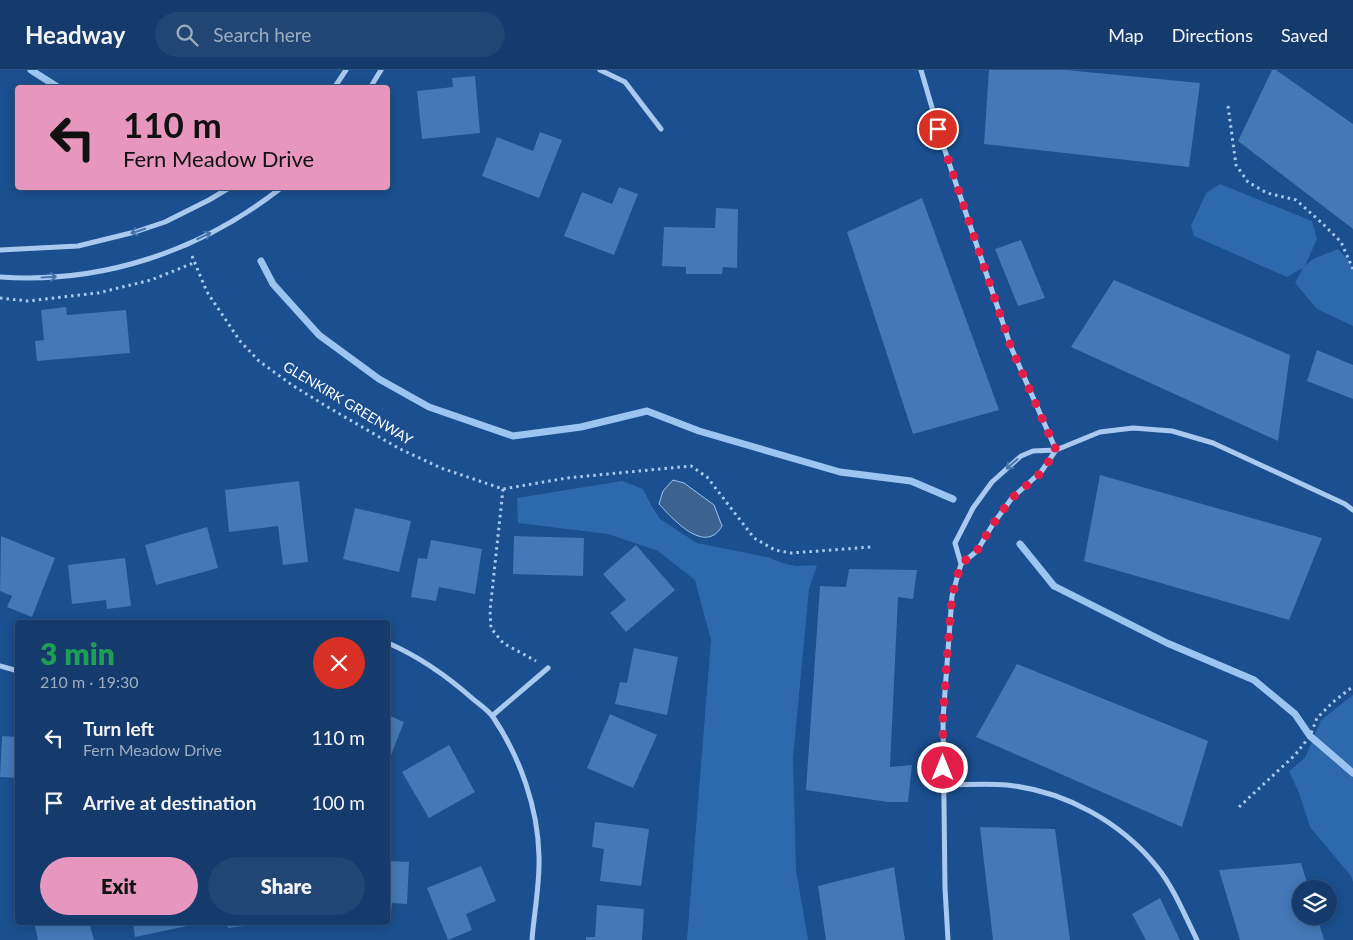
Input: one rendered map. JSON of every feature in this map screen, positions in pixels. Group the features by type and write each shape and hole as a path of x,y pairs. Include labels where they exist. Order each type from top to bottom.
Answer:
{"street":[{"path":"336,85 346,70"},
{"path":"372,85 381,70"},
{"path":"600,70 625,82 661,129"},
{"path":"921,70 943,145 1011,347 1056,450"},
{"path":"0,250 78,246 135,232 165,222 226,190"},
{"path":"0,276 24,278 94,273 143,262 225,226 278,190"},
{"path":"948,940 945,888 943,719 952,596 961,564 955,543 974,508 992,482 1022,456 1033,451 1056,450 1100,432 1133,428 1172,431 1213,443 1345,504 1353,510"},
{"path":"961,564 977,551 993,524 1012,498 1042,472 1056,450"},
{"path":"390,644 420,659 445,675 492,716 515,757 532,807 537,829 539,857 532,940"},
{"path":"0,666 15,670"},
{"path":"492,716 548,668"},
{"path":"943,785 1008,785 1055,795 1083,807 1104,820 1132,842 1157,867 1197,940"}],"path":[{"path":"1228,106 1236,165 1248,182 1267,193 1296,200 1341,242 1353,269"},
{"name":"GLENKIRK GREENWAY","path":"0,298 28,301 98,293 151,280 196,262 207,292 212,300 240,341 265,366 326,406 400,449 441,468 503,488 568,478 691,466 707,477 754,538 775,550 791,552 871,548"},
{"path":"503,488 490,610 491,628 503,643 548,668"},
{"path":"1239,807 1295,755 1310,736 1317,718 1333,702 1351,688 1353,689"}],"shaded area":[{"path":"1220,184 1312,221 1317,239 1305,266 1313,259 1338,249 1349,261 1353,269 1353,326 1317,309 1295,283 1303,268 1287,277 1194,236 1191,226 1206,193"},
{"path":"673,480 684,483 714,505 722,526 715,534 707,537 698,536 680,525 659,504 663,491"},
{"path":"622,481 643,489 660,519 697,543 767,557 796,566 817,565 809,589 793,758 796,870 808,940 687,940 711,640 695,580 658,551 608,534 518,523 517,498"},
{"path":"1353,695 1353,882 1351,876 1310,827 1299,793 1289,771 1305,758 1321,720"}],"building":[{"path":"989,70 1066,70 1200,83 1189,167 984,144"},
{"path":"1272,70 1276,70 1353,124 1353,229 1238,141"},
{"path":"475,76 480,133 422,139 417,91 453,87 452,78"},
{"path":"540,132 562,140 539,198 482,176 497,137 533,151"},
{"path":"619,187 638,194 614,255 564,236 582,192 612,204"},
{"path":"922,198 999,410 913,434 847,232"},
{"path":"716,208 738,209 737,268 723,267 722,274 686,274 686,267 662,266 664,227 715,228"},
{"path":"1021,240 1045,298 1018,306 995,249"},
{"path":"1114,280 1290,355 1278,441 1071,347"},
{"path":"66,307 67,315 126,310 130,353 37,361 35,341 44,340 41,310"},
{"path":"1317,350 1353,365 1353,399 1307,381"},
{"path":"1100,475 1322,538 1289,620 1084,561"},
{"path":"299,481 308,562 283,565 278,526 229,532 225,490"},
{"path":"355,508 411,521 399,572 343,559"},
{"path":"207,527 218,568 156,585 145,545"},
{"path":"1,536 55,558 32,617 7,607 12,596 0,591"},
{"path":"514,536 584,538 583,576 513,574"},
{"path":"431,540 482,549 475,594 439,587 436,601 411,597 418,558 427,559"},
{"path":"636,545 675,590 626,632 610,613 626,600 603,574"},
{"path":"125,558 131,606 107,609 106,600 72,604 68,565"},
{"path":"849,569 917,570 913,599 898,597 890,767 912,765 908,802 888,802 806,790 820,586 846,587"},
{"path":"634,648 678,657 667,715 615,704 620,682 627,683"},
{"path":"1017,664 1208,741 1182,827 976,737"},
{"path":"610,714 657,735 633,788 587,768"},
{"path":"390,716 404,722 390,757"},
{"path":"2,736 15,737 15,778 0,777"},
{"path":"449,745 475,792 429,818 402,772"},
{"path":"595,822 649,829 641,886 600,881 604,849 592,847"},
{"path":"980,827 1055,829 1070,940 993,940"},
{"path":"390,861 409,862 407,904 392,903 391,912"},
{"path":"1301,863 1306,880 1292,880 1292,925 1320,925 1324,940 1240,940 1219,870"},
{"path":"481,866 496,901 466,914 472,930 448,940 427,888"},
{"path":"894,867 905,940 826,940 818,886"},
{"path":"1160,898 1180,940 1146,940 1132,914"},
{"path":"597,905 644,909 642,940 586,940 586,937 595,937"},
{"path":"35,925 90,925 94,940 38,940"},
{"path":"133,925 187,926 135,937"},
{"path":"228,925 252,925 228,928"}],"waterway":[{"path":"31,70 54,85"},
{"path":"261,261 273,284 319,335 379,379 429,407 513,436 581,427 647,411 699,431 840,472 911,481 953,499"},
{"path":"1020,544 1054,586 1167,643 1254,680 1295,714 1310,736 1353,773"}],"route":[{"path":"938,129 1011,347 1056,450 1042,472 1012,498 993,524 977,551 961,564 952,596 943,719 943,768"}]}
